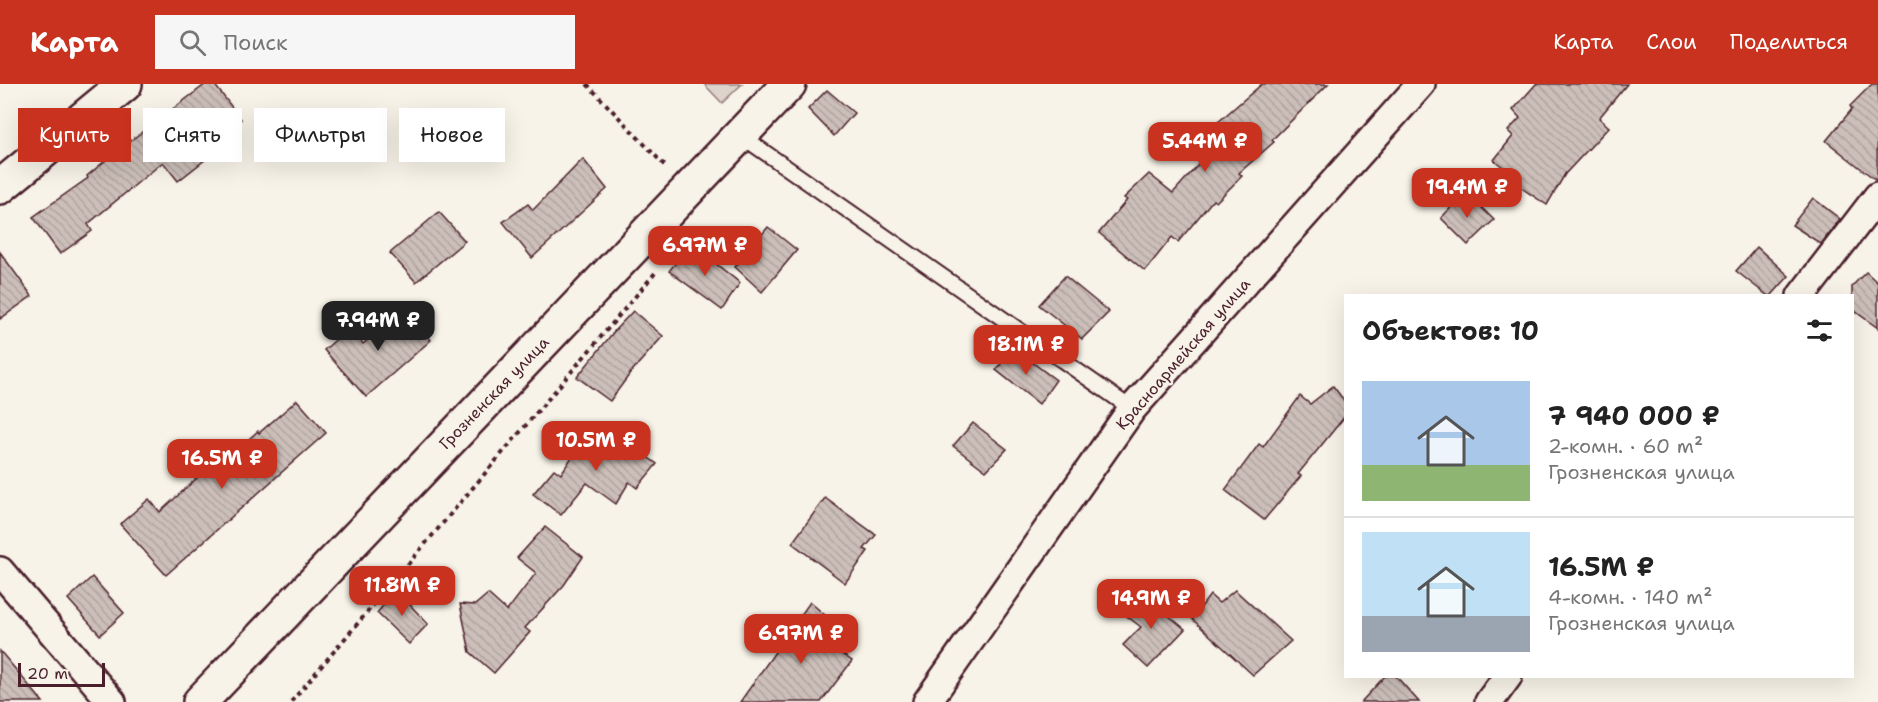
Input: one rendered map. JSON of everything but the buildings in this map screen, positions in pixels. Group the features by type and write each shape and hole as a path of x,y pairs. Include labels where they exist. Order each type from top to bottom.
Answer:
{"main road":[{"path":"0,187 125,84"},
{"name":"Грозненская улица","path":"200,702 789,84"}],"street":[{"name":"Красноармейская улица","path":"927,702 1132,409 1421,84"},
{"path":"1803,294 1878,196"},
{"path":"0,571 112,702"},
{"path":"1489,702 1507,678"}],"lane":[{"path":"740,135 1132,409"}],"path":[{"path":"587,84 667,169"},
{"path":"291,702 661,266"}],"shaded area":[{"path":"704,84 742,84 722,103"}]}
